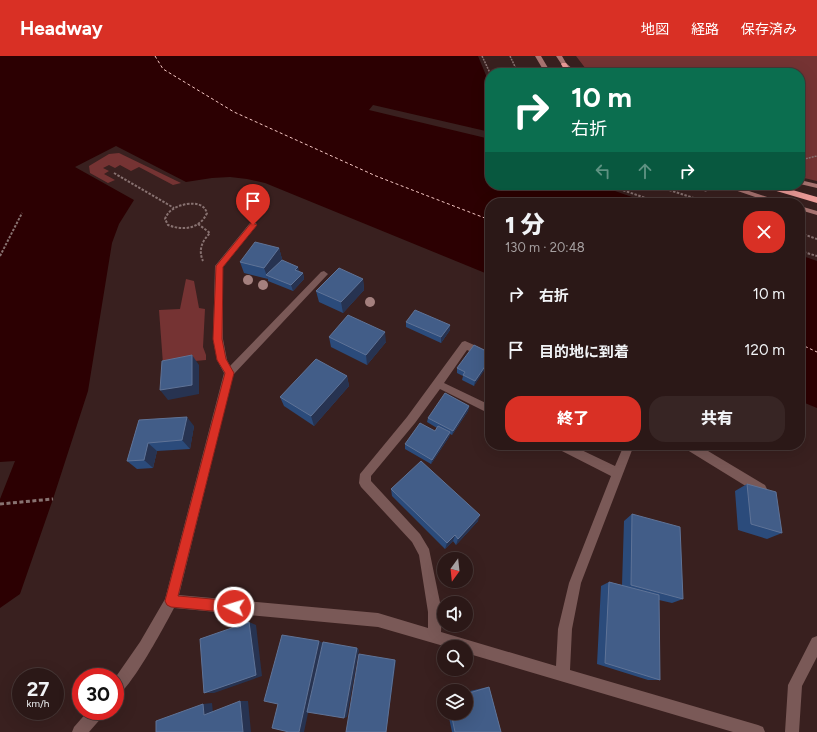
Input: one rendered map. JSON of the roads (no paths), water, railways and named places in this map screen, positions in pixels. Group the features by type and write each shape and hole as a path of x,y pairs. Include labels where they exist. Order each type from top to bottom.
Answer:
{"highway":[{"path":"564,64 567,68"},
{"path":"783,190 817,200"}],"main road":[{"path":"538,56 545,68"},
{"path":"559,56 568,68"},
{"path":"805,183 817,186"},
{"path":"740,190 765,198"},
{"path":"805,209 817,213"}],"street":[{"path":"229,373 222,360 218,339 219,266 253,225"},
{"path":"124,677 153,635 171,601 229,373 324,274"},
{"path":"434,637 435,612 425,554 416,538 365,483 366,474 411,420 465,344 485,354"},
{"path":"438,384 485,408"},
{"path":"570,450 617,473"},
{"path":"563,675 565,629 575,584 627,450"},
{"path":"696,450 761,489"},
{"path":"171,601 378,620 758,732"},
{"path":"792,732 795,685 817,643"},
{"path":"79,732 90,720"}]}
